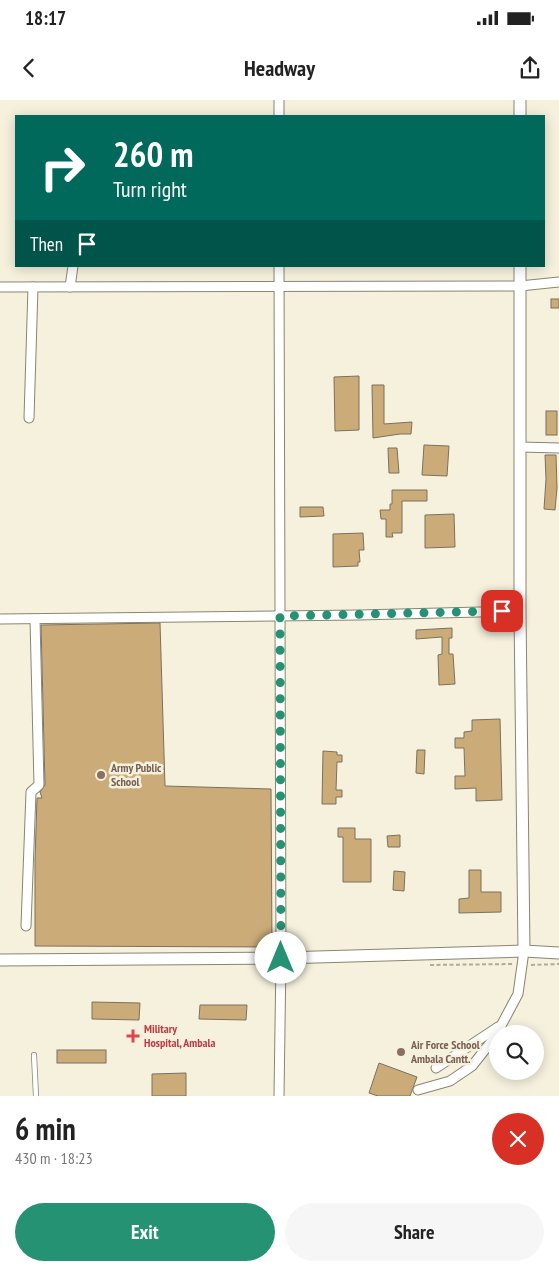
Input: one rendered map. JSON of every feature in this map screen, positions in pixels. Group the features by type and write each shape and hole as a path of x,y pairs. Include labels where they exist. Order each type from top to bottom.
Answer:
{"street":[{"path":"279,100 279,115"},
{"path":"520,100 520,115"},
{"path":"70,287 73,267"},
{"path":"279,267 281,958 279,1096"},
{"path":"418,1090 450,1081 472,1066 495,1037 518,994 524,952 520,611 520,267"},
{"path":"0,288 520,286 559,282"},
{"path":"29,418 33,287"},
{"path":"520,447 559,448"},
{"path":"0,619 520,611"},
{"path":"26,926 31,792 38,786 35,619"},
{"path":"0,960 281,958 524,952 559,953"},
{"path":"436,1068 493,1031 502,1023"}],"lane":[{"path":"34,1055 36,1096"}],"path":[{"path":"426,965 515,964"},
{"path":"531,965 559,964"},
{"path":"289,978 293,971 303,966"}],"building":[{"path":"551,299 559,299 559,308 551,308"},
{"path":"359,376 359,430 335,431 334,377"},
{"path":"372,385 384,385 384,424 412,422 411,434 373,438"},
{"path":"546,411 557,411 557,435 546,435"},
{"path":"424,445 449,446 447,476 422,475"},
{"path":"388,448 397,448 399,473 389,473"},
{"path":"545,455 556,455 557,488 555,510 544,509"},
{"path":"392,490 427,490 427,501 402,501 402,533 392,533 393,537 386,537 386,519 381,519 380,510 390,510"},
{"path":"300,507 323,507 324,516 300,517"},
{"path":"454,514 455,547 425,548 425,515"},
{"path":"363,533 364,550 359,550 360,562 358,562 358,566 333,567 333,534"},
{"name":"Army Public School","path":"160,623 165,786 271,789 272,947 35,946 37,798 42,798 40,792 45,785 41,625"},
{"path":"452,628 452,638 449,638 449,654 453,654 455,684 439,685 438,655 442,654 442,637 416,639 416,630"},
{"path":"500,719 502,800 476,801 476,788 455,789 455,776 465,776 464,748 455,748 455,738 464,738 464,732 472,731 472,720"},
{"path":"417,750 425,750 424,774 416,773"},
{"path":"323,751 337,752 337,755 342,755 342,762 337,762 336,790 342,790 342,797 336,797 336,804 322,804"},
{"path":"338,828 355,828 355,839 371,839 371,882 343,882 343,837 338,837"},
{"path":"400,835 400,847 388,847 387,836"},
{"path":"469,870 481,870 481,892 501,892 501,912 459,913 459,899 469,898"},
{"path":"394,871 405,872 404,891 393,890"},
{"path":"92,1002 140,1003 139,1020 92,1019"},
{"path":"200,1005 247,1005 246,1020 199,1019"},
{"path":"57,1050 106,1050 106,1063 57,1063"},
{"path":"379,1063 417,1077 410,1096 378,1096 369,1093"},
{"path":"186,1073 186,1096 152,1096 152,1074"}],"place":[{"name":"Army Public School","path":"101,775"},
{"name":"Military Hospital, Ambala","path":"133,1036"},
{"name":"Air Force School Ambala Cantt.","path":"401,1052"}],"route":[{"path":"281,958 280,616 502,611"}]}
